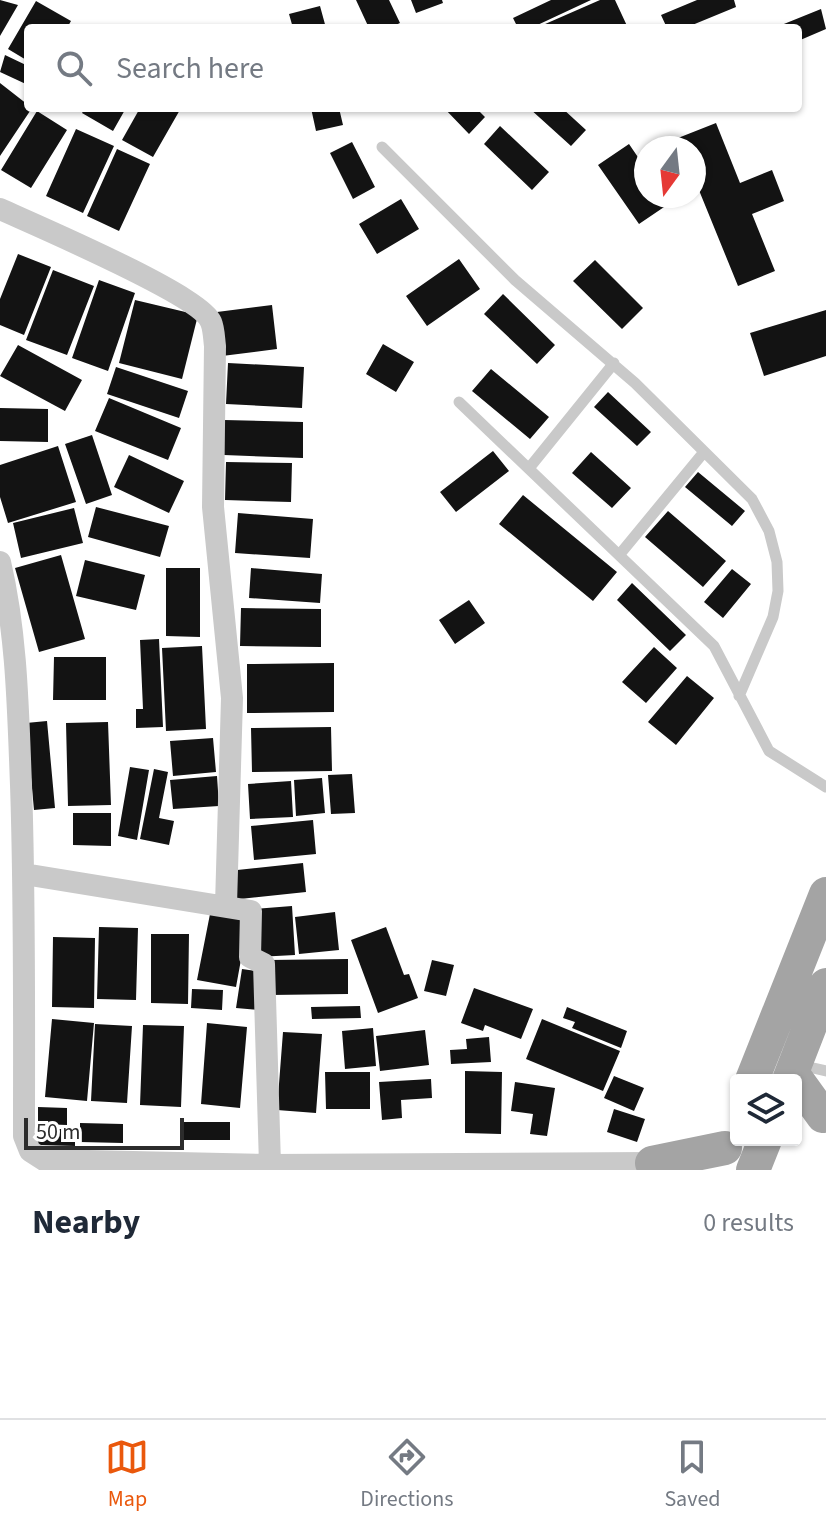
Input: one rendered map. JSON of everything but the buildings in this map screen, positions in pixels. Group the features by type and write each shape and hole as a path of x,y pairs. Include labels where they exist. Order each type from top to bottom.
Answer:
{"main road":[{"path":"754,1074 826,894"},
{"path":"815,1118 801,1072 826,985"},
{"path":"660,1166 726,1146"},
{"path":"753,1170 763,1146"}],"street":[{"path":"0,209 116,263 195,306 211,320 215,346 213,507 232,698 226,905"},
{"path":"0,562 8,596 18,687 24,874 24,1136 30,1151 44,1160 270,1165 660,1166"},
{"path":"24,874 251,911 250,957 264,964 270,1165"}],"lane":[{"path":"382,147 515,280 614,363 752,499 769,531 777,562 778,591 773,617 739,696"},
{"path":"530,467 614,363"},
{"path":"459,402 714,646 769,751 826,787"},
{"path":"620,554 704,452"}]}
